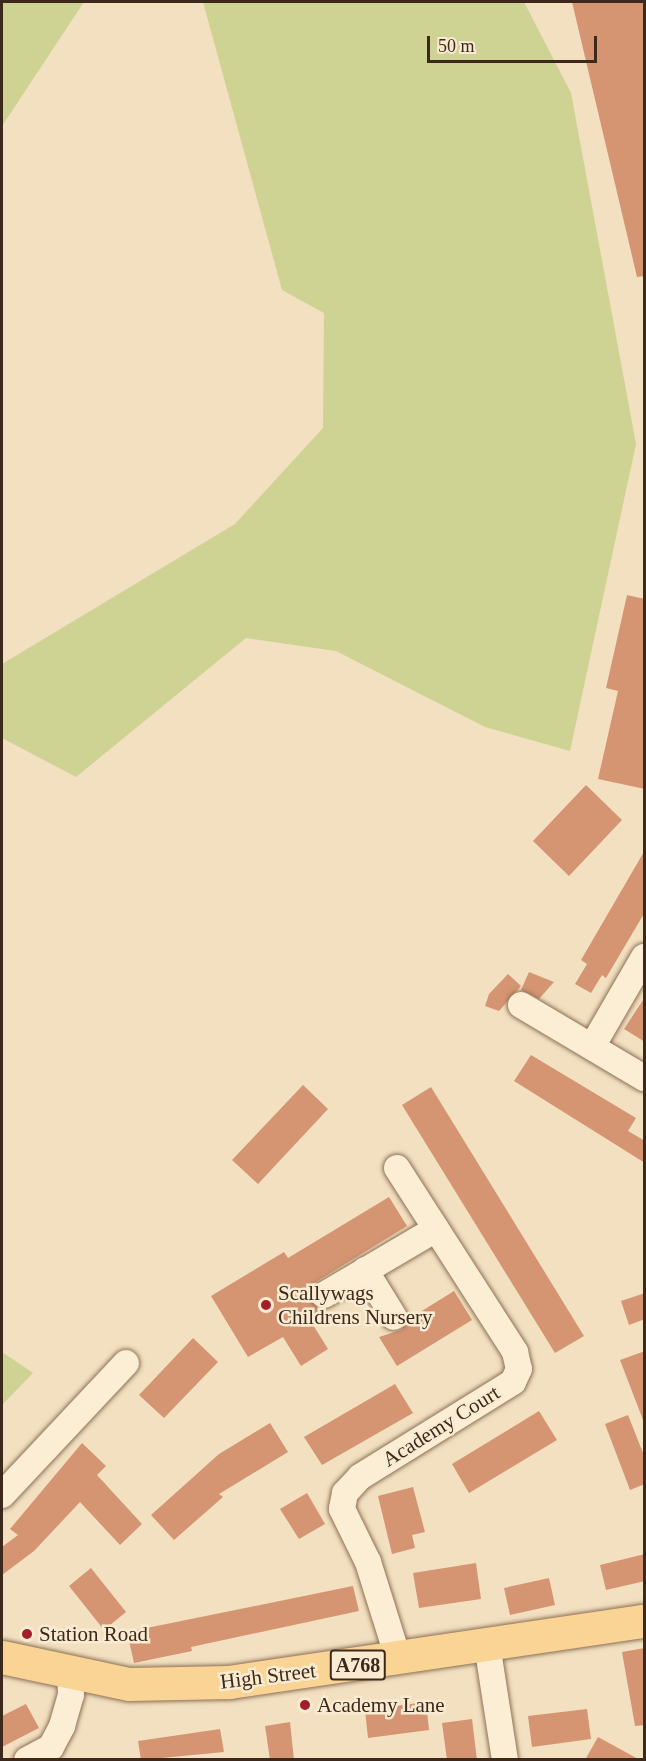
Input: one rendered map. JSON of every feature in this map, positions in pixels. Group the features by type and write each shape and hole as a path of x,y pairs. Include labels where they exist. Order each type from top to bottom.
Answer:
{"main road":[{"name":"High Street","path":"2,1657 129,1684 229,1682 645,1621"}],"street":[{"path":"592,1045 645,957"},
{"path":"521,1005 645,1078"},
{"name":"Academy Court","path":"397,1168 515,1352 519,1369 513,1382 360,1477 345,1493 342,1509 368,1562 398,1658"},
{"path":"324,1295 436,1229"},
{"path":"365,1270 394,1317"},
{"path":"2,1495 126,1363"},
{"path":"487,1644 505,1760"},
{"path":"27,1760 57,1753 71,1695 70,1671"}],"green space":[{"path":"2,2 84,2 2,126"},
{"path":"203,2 524,2 571,93 636,444 570,751 485,727 336,651 246,638 76,777 2,738 2,664 235,524 323,428 324,313 282,290"},
{"path":"2,1352 33,1373 2,1405"}],"building":[{"path":"572,2 645,2 645,276 637,277"},
{"path":"627,595 645,599 645,789 598,779 618,691 606,688"},
{"path":"586,785 622,820 569,876 533,841"},
{"path":"645,850 645,912 606,978 602,975 591,993 575,984 587,964 581,960"},
{"path":"529,972 554,982 539,999 521,990"},
{"path":"508,974 521,986 499,1011 485,1006 489,994"},
{"path":"645,997 645,1042 624,1029"},
{"path":"531,1055 636,1118 628,1131 645,1141 645,1163 514,1081"},
{"path":"303,1085 328,1109 258,1184 232,1160"},
{"path":"431,1087 584,1336 555,1353 402,1105"},
{"path":"389,1197 407,1226 306,1288 321,1313 310,1320 328,1349 301,1366 283,1337 248,1357 211,1296 284,1252 288,1258"},
{"path":"454,1291 472,1320 397,1366 379,1337 401,1330 409,1319"},
{"path":"645,1293 645,1319 629,1325 621,1301"},
{"path":"193,1338 218,1362 164,1418 139,1395"},
{"path":"645,1351 645,1419 643,1420 620,1360"},
{"path":"395,1384 413,1413 322,1465 304,1437"},
{"path":"539,1411 557,1440 469,1493 452,1464"},
{"path":"628,1415 645,1458 645,1484 630,1490 605,1424"},
{"path":"270,1423 288,1452 219,1494 223,1497 174,1540 151,1515 219,1454"},
{"path":"82,1443 106,1466 97,1475 142,1524 120,1545 80,1502 34,1551 2,1575 2,1547 18,1535 10,1529"},
{"path":"413,1487 425,1532 412,1535 415,1548 392,1554 378,1496"},
{"path":"307,1493 325,1524 299,1539 280,1509"},
{"path":"645,1554 645,1581 606,1590 600,1565"},
{"path":"476,1563 481,1599 419,1608 413,1573"},
{"path":"91,1568 126,1612 104,1630 69,1586"},
{"path":"549,1578 555,1605 510,1615 504,1588"},
{"path":"353,1586 359,1611 191,1647 192,1651 134,1663 127,1632"},
{"path":"645,1648 645,1725 635,1726 622,1652"},
{"path":"426,1702 429,1730 368,1738 365,1710"},
{"path":"26,1704 39,1728 2,1747 2,1716"},
{"path":"587,1709 591,1739 532,1747 528,1716"},
{"path":"472,1719 477,1760 447,1760 442,1723"},
{"path":"290,1722 294,1760 270,1760 265,1726"},
{"path":"220,1729 224,1752 141,1760 138,1741"},
{"path":"598,1737 640,1760 585,1760"}],"place":[{"name":"Scallywags Childrens Nursery","path":"266,1305"},
{"name":"Station Road","path":"27,1634"},
{"name":"Academy Lane","path":"305,1705"}]}
